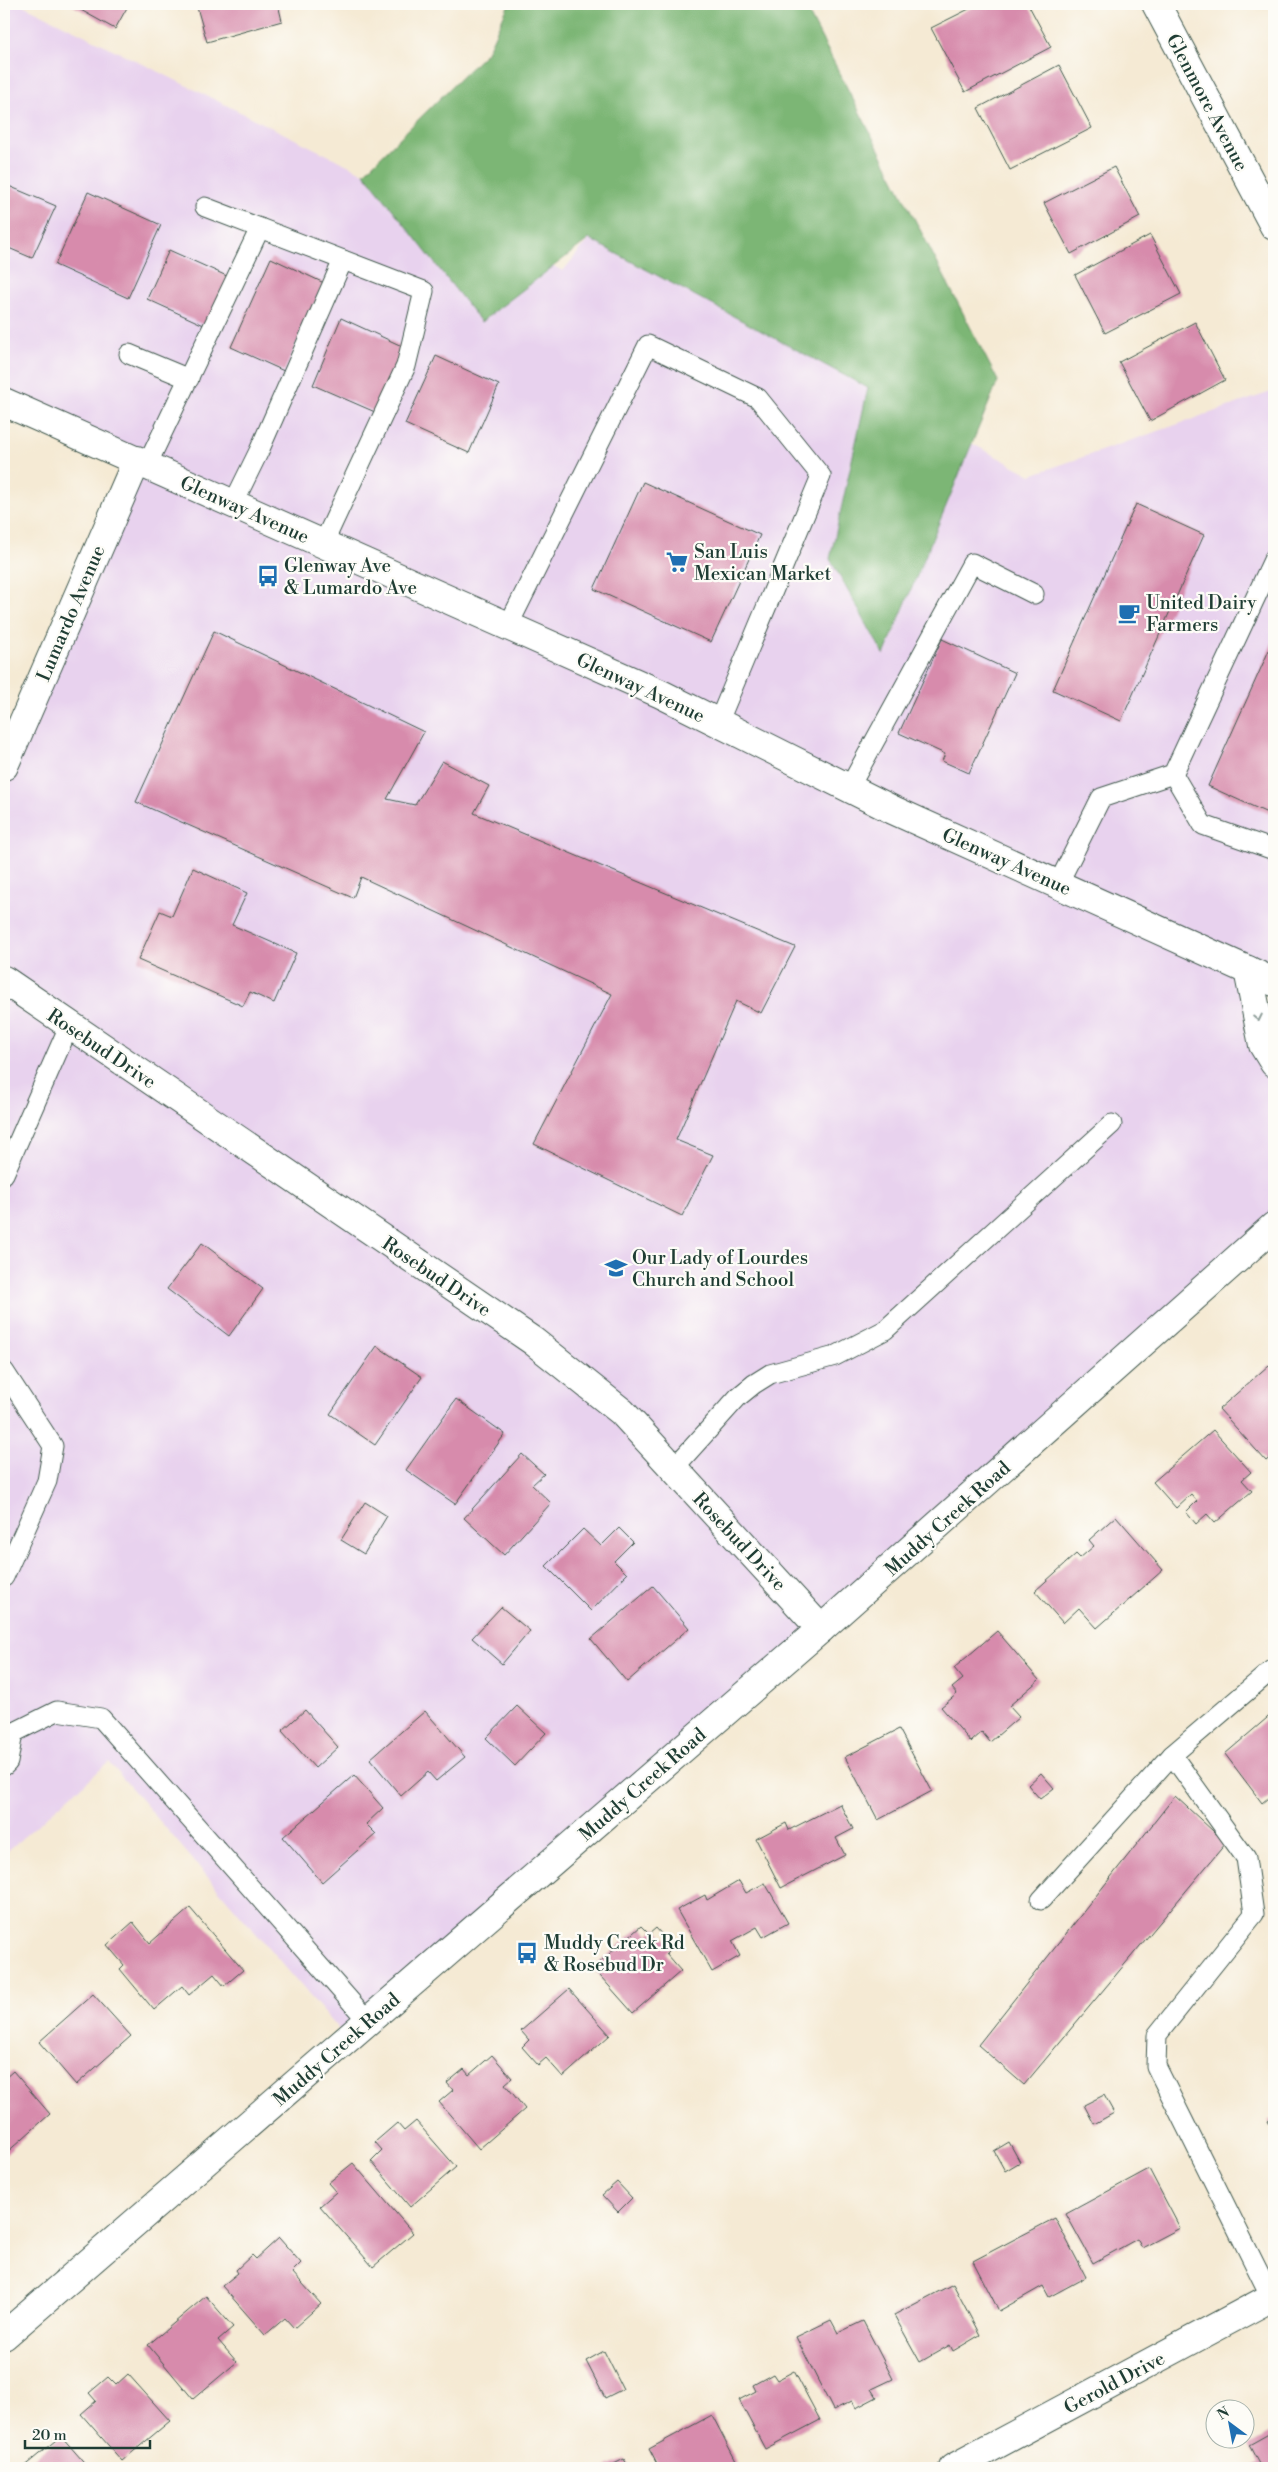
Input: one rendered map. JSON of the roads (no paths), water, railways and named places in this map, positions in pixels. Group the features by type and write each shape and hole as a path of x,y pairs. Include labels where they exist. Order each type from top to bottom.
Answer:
{"street":[{"name":"Glenmore Avenue","path":"1156,4 1274,226"},
{"name":"Glenway Avenue","path":"4,402 661,694 849,788 1274,982"},
{"name":"Lumardo Avenue","path":"4,766 142,463"},
{"path":"1248,970 1263,1045 1274,1063"},
{"name":"Rosebud Drive","path":"4,980 533,1341 622,1412 822,1629"},
{"name":"Muddy Creek Road","path":"4,2336 822,1629 1274,1226"},
{"name":"Gerold Drive","path":"953,2468 1273,2296"}],"lane":[{"path":"204,207 424,291 406,366 323,544"},
{"path":"142,463 189,379 260,228"},
{"path":"233,504 259,451 343,260"},
{"path":"508,626 648,345 758,398 821,476 718,723"},
{"path":"129,354 189,379"},
{"path":"1058,884 1101,798 1173,774 1274,558"},
{"path":"849,788 972,563 1034,594"},
{"path":"1173,774 1203,825 1274,850"},
{"path":"4,1174 70,1026"},
{"path":"674,1469 738,1397 754,1384 770,1374 835,1356 885,1330 1112,1124"},
{"path":"4,1371 52,1446 47,1481 4,1577"},
{"path":"1041,1900 1172,1755 1274,1668"},
{"path":"4,1766 8,1762 8,1732 57,1710 101,1718 368,2021"},
{"path":"1172,1755 1246,1858 1254,1914 1157,2035 1156,2066 1273,2296"}],"place":[{"name":"San Luis Mexican Market","path":"677,562"},
{"name":"Glenway Ave & Lumardo Ave","path":"268,576"},
{"name":"United Dairy Farmers","path":"1129,613"},
{"name":"Our Lady of Lourdes Church and School","path":"616,1268"},
{"name":"Muddy Creek Rd & Rosebud Dr","path":"527,1953"}]}
